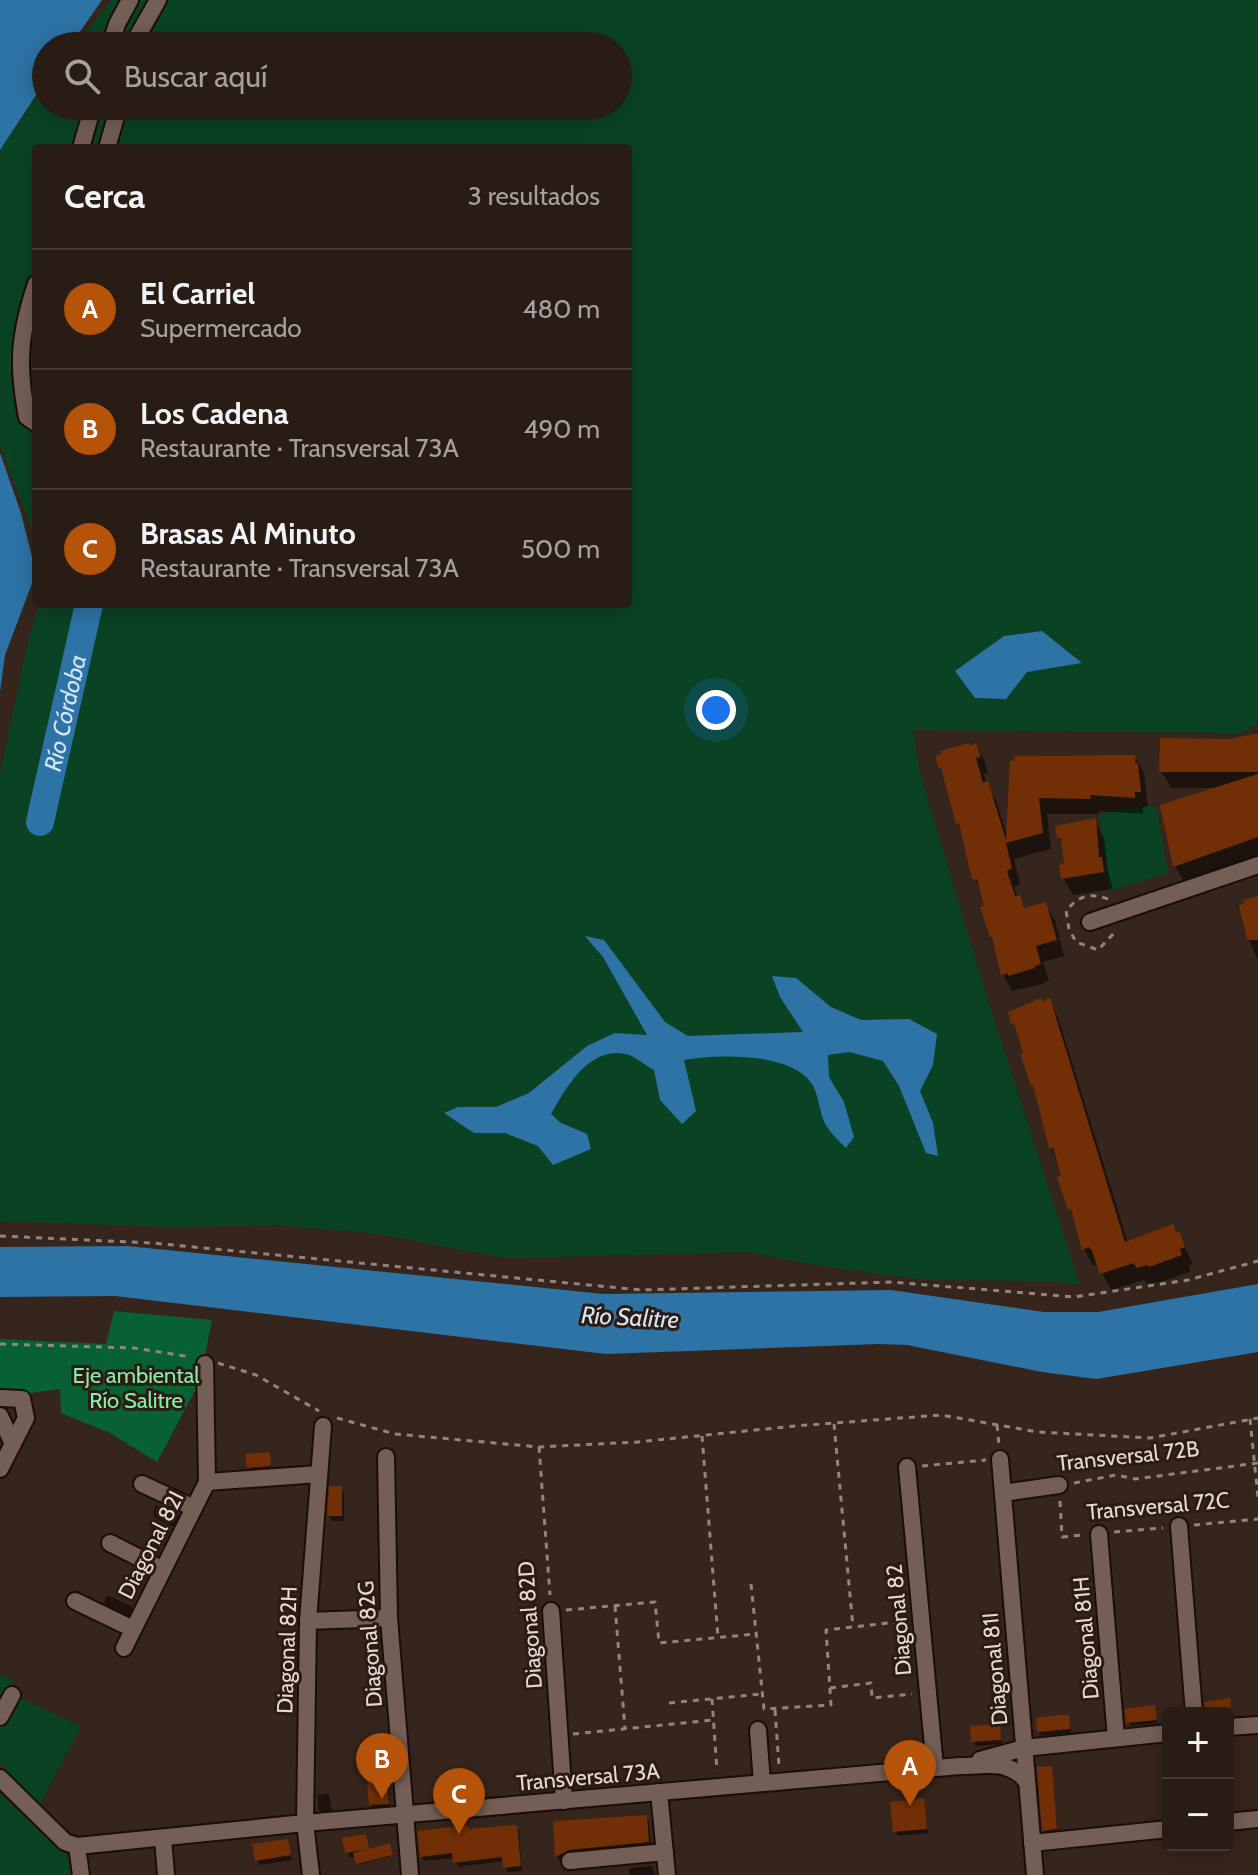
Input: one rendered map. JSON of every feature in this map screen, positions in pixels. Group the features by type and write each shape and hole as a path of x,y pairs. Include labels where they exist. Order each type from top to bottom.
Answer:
{"street":[{"path":"114,32 130,0"},
{"path":"140,32 158,0"},
{"path":"82,144 89,120"},
{"path":"108,144 115,120"},
{"path":"32,300 21,344 20,379 27,417 32,420"},
{"path":"1090,922 1258,865"},
{"name":"Diagonal 82I","path":"124,1648 207,1482 202,1360"},
{"path":"0,1398 22,1399 26,1421 0,1469"},
{"path":"0,1416 13,1444"},
{"name":"Diagonal 82H","path":"311,1875 305,1823 308,1621 319,1474 328,1419"},
{"name":"Diagonal 82G","path":"386,1457 389,1618 410,1875"},
{"name":"Diagonal 81I","path":"1000,1459 1035,1875"},
{"name":"Diagonal 82","path":"907,1467 935,1768"},
{"path":"207,1482 319,1474"},
{"path":"142,1484 194,1508"},
{"name":"Transversal 72B","path":"1003,1493 1059,1485"},
{"path":"1179,1526 1194,1707"},
{"name":"Diagonal 81H","path":"1099,1534 1116,1738"},
{"path":"110,1543 163,1570"},
{"path":"75,1601 133,1629"},
{"name":"Diagonal 82D","path":"551,1611 564,1801"},
{"path":"308,1621 389,1618"},
{"path":"0,1717 12,1695"},
{"path":"1234,1727 1258,1725"},
{"path":"758,1730 762,1783"},
{"name":"Transversal 73A","path":"960,1766 1024,1748 1162,1734"},
{"name":"Transversal 73A","path":"77,1846 960,1766 1010,1767 1018,1770 1027,1782"},
{"path":"0,1778 65,1842 77,1846 81,1875"},
{"path":"659,1792 667,1875"},
{"path":"1234,1821 1258,1819"},
{"path":"1032,1843 1162,1830"},
{"path":"163,1838 166,1875"},
{"path":"570,1861 665,1852"}],"path":[{"path":"0,1236 152,1243 641,1290 892,1282 1074,1297 1188,1280 1258,1261"},
{"path":"0,1344 134,1348 202,1360 256,1375 328,1419 395,1434 539,1447 637,1442 941,1415 1038,1432 1150,1438 1258,1418"},
{"path":"1250,1419 1258,1498"},
{"path":"834,1423 853,1627"},
{"path":"907,1467 1000,1459 997,1425"},
{"path":"702,1436 718,1637"},
{"name":"Diagonal 82D","path":"539,1447 551,1611"},
{"name":"Transversal 72B","path":"1059,1485 1116,1475 1135,1479 1256,1463"},
{"name":"Transversal 72C","path":"1059,1485 1062,1537 1258,1519"},
{"path":"751,1584 764,1709 831,1705 826,1630 921,1620"},
{"path":"551,1611 655,1602 659,1643 756,1634"},
{"path":"615,1606 625,1729"},
{"path":"830,1688 871,1683 872,1698 928,1692"},
{"path":"669,1703 762,1694"},
{"path":"712,1699 718,1787"},
{"path":"774,1708 780,1782"},
{"path":"560,1735 713,1720"}],"green space":[{"path":"112,0 1258,0 1258,723 1242,733 913,730 920,774 988,1001 1080,1285 1052,1281 925,1280 747,1252 505,1258 379,1234 279,1225 173,1227 0,1221 0,773 38,608 632,608 632,144 32,144 32,530 0,446 0,150 32,103 32,120 632,120 632,32 86,32"},
{"path":"1156,805 1168,873 1110,891 1099,814"},
{"name":"Eje ambiental Río Salitre","path":"114,1311 212,1320 200,1381 157,1462 110,1433 61,1413 60,1389 0,1397 0,1339 106,1344"},
{"path":"0,1675 13,1680 8,1693 81,1726 39,1807 0,1763"},
{"path":"0,1793 70,1859 70,1875 0,1875"}],"water":[{"path":"0,0 102,0 80,32 32,32 32,101 0,150"},
{"path":"0,453 21,513 32,557 32,584 5,655 0,692"},
{"path":"1042,631 1082,663 1027,672 1006,699 975,698 955,671 1004,636"},
{"path":"585,936 604,940 665,1022 688,1036 803,1032 780,997 772,976 796,978 831,1007 861,1020 909,1019 937,1034 933,1065 920,1091 933,1123 938,1156 926,1153 899,1086 883,1061 849,1052 828,1055 829,1077 844,1102 854,1137 846,1148 827,1127 814,1088 802,1074 788,1066 752,1058 684,1060 696,1111 682,1124 660,1100 654,1070 626,1054 601,1056 580,1071 551,1114 561,1123 587,1134 591,1149 553,1165 538,1146 505,1133 474,1133 444,1113 458,1107 496,1107 529,1093 587,1046 615,1033 647,1035 603,957"},
{"name":"Río Salitre","path":"127,1246 604,1294 891,1290 1044,1312 1098,1312 1258,1284 1258,1352 1096,1379 1042,1372 907,1345 606,1354 115,1296 0,1297 0,1247"}],"building":[{"path":"1258,733 1258,772 1159,772 1160,738 1231,739"},
{"path":"969,743 969,746 976,743 981,757 976,758 983,783 988,781 1006,840 1010,760 1015,761 1014,756 1136,755 1135,763 1138,763 1141,792 1135,792 1135,798 1090,795 1091,799 1039,798 1043,833 1006,843 1012,868 1007,871 1015,896 1020,895 1024,908 1046,902 1057,940 1036,946 1041,964 1008,976 1008,973 1001,976 992,937 980,907 984,906 977,879 973,880 959,823 956,824 935,756 942,754 941,751"},
{"path":"1258,774 1258,837 1173,867 1160,805"},
{"path":"1096,818 1099,857 1102,857 1104,872 1061,879 1059,865 1064,864 1061,838 1057,838 1055,826"},
{"path":"1258,896 1258,940 1247,940 1239,905"},
{"path":"1041,998 1042,1002 1050,998 1125,1242 1173,1224 1185,1247 1180,1249 1182,1255 1149,1267 1136,1268 1134,1263 1100,1274 1089,1247 1082,1250 1071,1209 1068,1210 1057,1177 1061,1175 1053,1148 1049,1148 1033,1085 1008,1012"},
{"path":"270,1452 271,1466 247,1468 245,1454"},
{"path":"329,1486 342,1486 342,1516 327,1516"},
{"path":"1230,1698 1231,1707 1204,1707 1204,1702"},
{"path":"1155,1705 1157,1720 1126,1723 1125,1709"},
{"path":"1069,1715 1070,1729 1037,1732 1036,1718"},
{"path":"1000,1724 1001,1740 971,1742 970,1726"},
{"path":"1052,1766 1057,1829 1042,1831 1037,1767"},
{"path":"386,1771 389,1804 369,1805 366,1773"},
{"path":"924,1798 927,1829 893,1832 890,1802"},
{"path":"647,1815 649,1842 569,1850 555,1857 553,1821"},
{"path":"468,1825 469,1829 517,1825 521,1866 503,1868 502,1857 453,1863 452,1853 420,1857 417,1831"},
{"path":"366,1834 369,1849 345,1853 342,1838"},
{"path":"288,1839 291,1855 255,1861 252,1844"},
{"path":"390,1843 393,1855 356,1864 353,1853"}],"waterway":[{"name":"Río Córdoba","path":"40,822 88,608"}],"place":[{"name":"Los Cadena","path":"382,1799"},
{"name":"El Carriel","path":"910,1806"},
{"name":"Brasas Al Minuto","path":"459,1834"}]}
